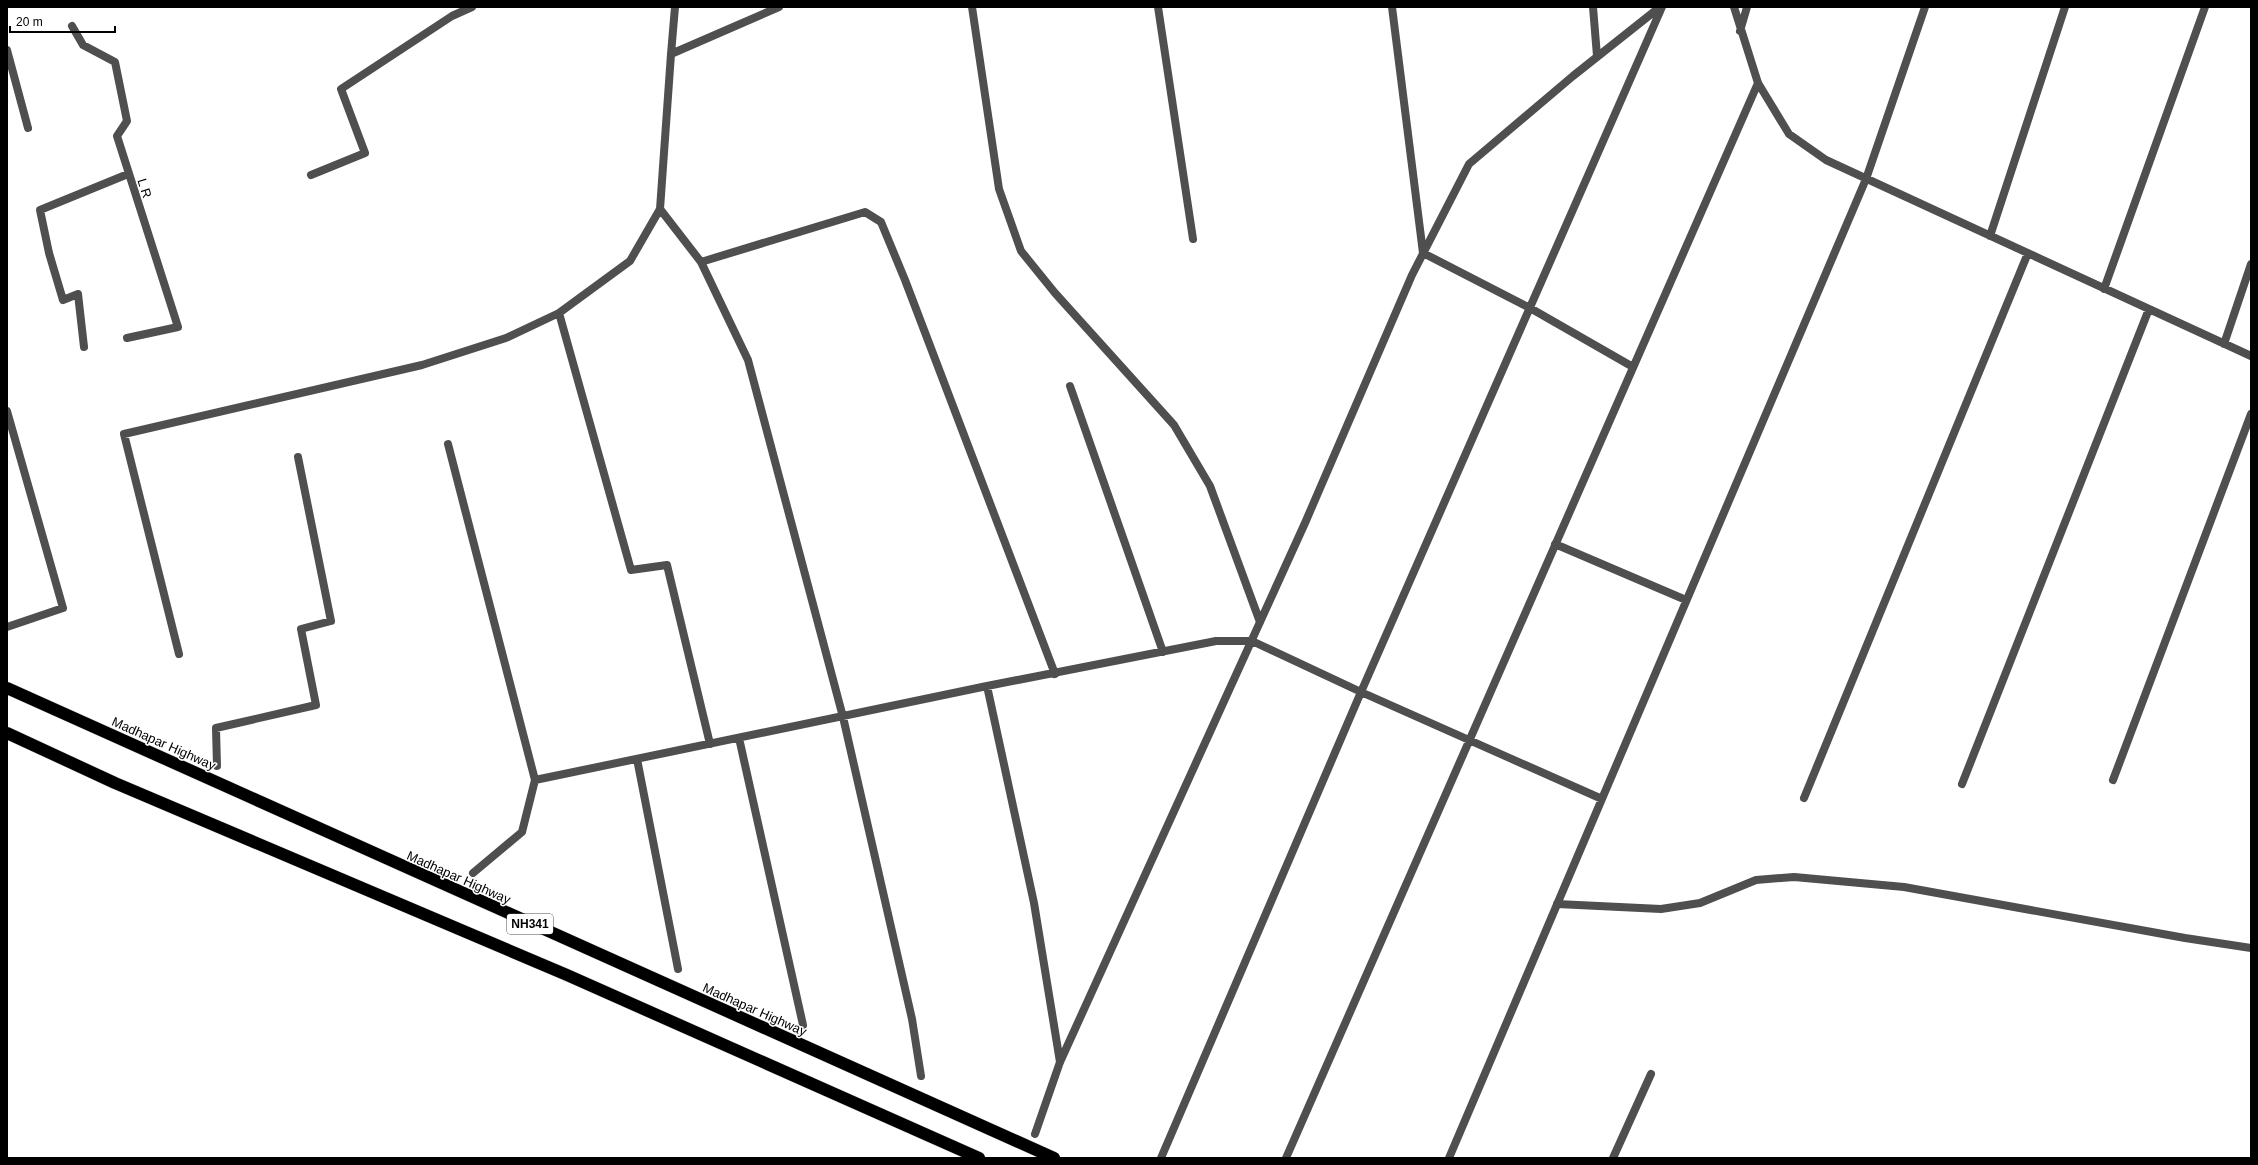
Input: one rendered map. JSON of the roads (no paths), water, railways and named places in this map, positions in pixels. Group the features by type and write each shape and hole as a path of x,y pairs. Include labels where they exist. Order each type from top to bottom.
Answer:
{"highway":[{"name":"Madhapar Highway","path":"7,688 1054,1158"},
{"name":"NH341","path":"7,733 116,783 567,975 978,1158"}],"street":[{"path":"449,7 452,16"},
{"path":"311,174 365,153 341,89 452,16 472,7"},
{"path":"178,654 124,434 422,365 506,338 559,313 630,261 660,209 675,7"},
{"path":"671,54 779,7"},
{"path":"972,7 999,189 1021,251 1056,293 1174,425 1210,486 1260,622"},
{"path":"1158,7 1193,239"},
{"path":"1392,7 1423,253"},
{"path":"1593,7 1597,56"},
{"path":"1035,1134 1060,1062 1252,641 1423,253 1469,164 1597,56 1661,7"},
{"path":"1161,1158 1360,692 1661,7"},
{"path":"1734,7 1740,32 1758,83 1789,134 1826,160 2251,356"},
{"path":"1740,32 1747,7"},
{"path":"1449,1158 1866,179 1925,7"},
{"path":"1990,236 2065,7"},
{"path":"2104,288 2205,7"},
{"name":"L R","path":"72,26 83,45 115,62 127,121 117,136 178,327 127,338"},
{"path":"7,50 28,128"},
{"path":"1286,1158 1758,83"},
{"path":"84,347 78,294 63,300 49,253 40,210 128,174"},
{"path":"660,209 701,262 748,360 842,717 912,1019 921,1076"},
{"path":"701,262 865,212 881,222 905,280 1055,674"},
{"path":"1423,253 1530,308 1632,368"},
{"path":"1804,798 2028,254"},
{"path":"2224,344 2251,264"},
{"path":"1962,784 2149,310"},
{"path":"559,313 631,570 667,565 710,744"},
{"path":"1070,386 1164,652"},
{"path":"7,411 63,608 7,627"},
{"path":"2113,780 2251,414"},
{"path":"448,444 535,780 522,832 473,873"},
{"path":"217,766 216,728 316,705 301,629 332,620 298,457"},
{"path":"1556,544 1686,600"},
{"path":"535,780 987,686 1055,674 1216,641 1252,641 1360,692 1602,800"},
{"path":"987,686 1034,903 1060,1062"},
{"path":"739,738 803,1025"},
{"path":"636,759 678,969"},
{"path":"1557,904 1661,909 1700,903 1756,880 1794,877 1904,887 2185,938 2251,948"},
{"path":"1613,1158 1651,1074"}]}
